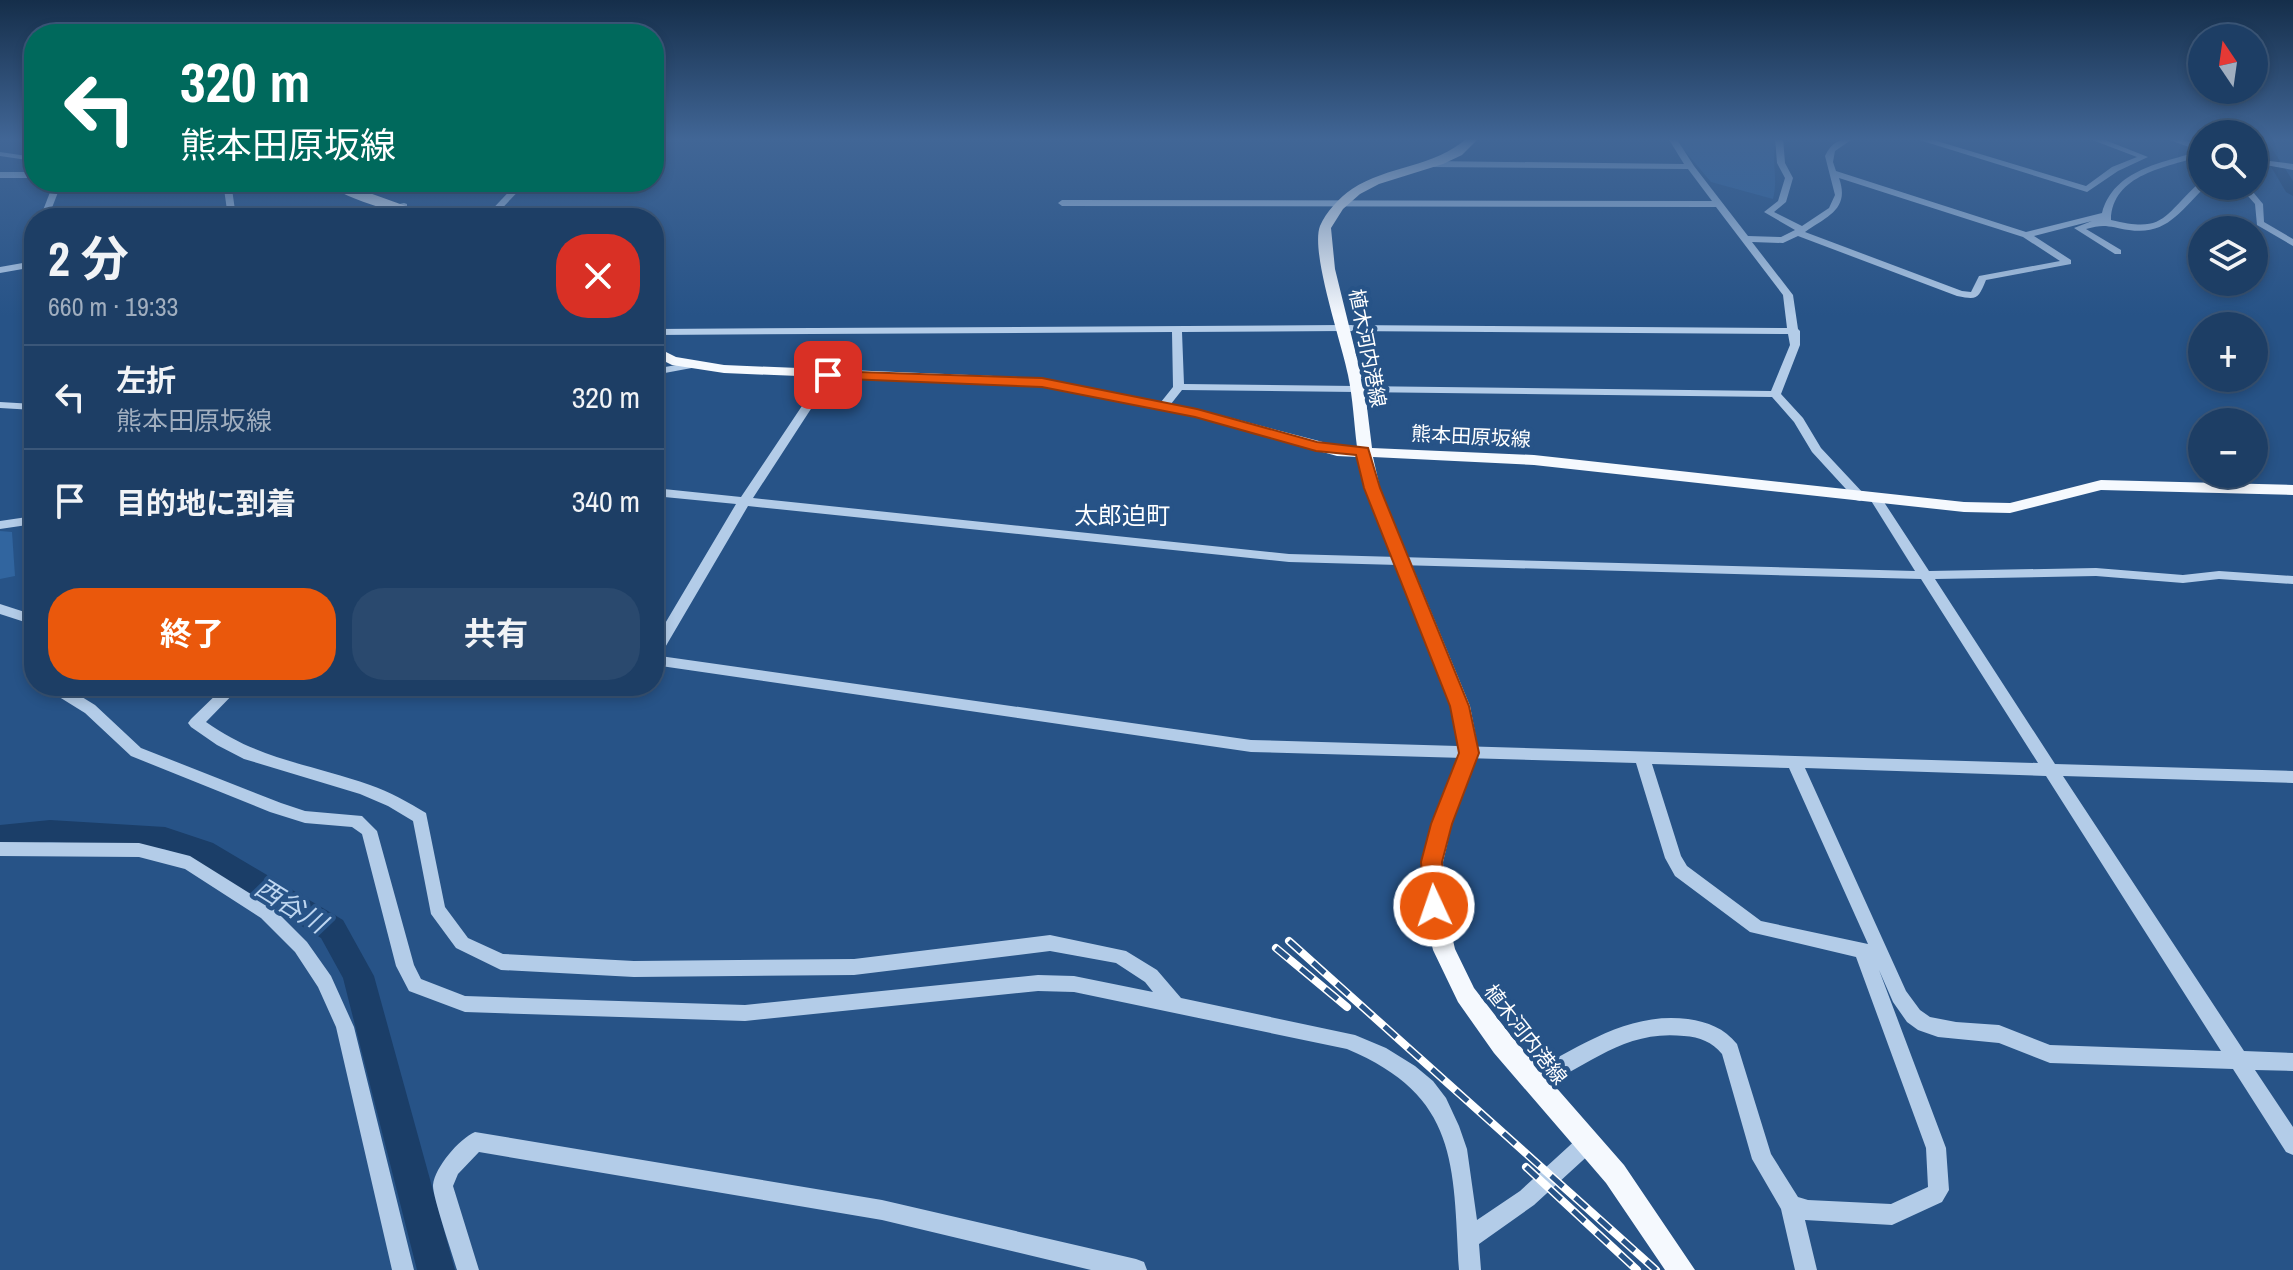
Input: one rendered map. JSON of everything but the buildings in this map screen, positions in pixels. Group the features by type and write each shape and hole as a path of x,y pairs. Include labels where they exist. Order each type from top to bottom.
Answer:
{"main road":[{"path":"363,197 409,208"},
{"path":"1341,204 1348,197"},
{"name":"植木河内港線","path":"1341,204 1325,228 1325,239 1358,390 1362,451 1372,488 1460,706 1469,753 1442,824 1432,862 1434,906 1444,950 1466,995 1533,1081 1615,1174 1681,1270"},
{"name":"熊本田原坂線","path":"664,356 693,365 828,375 1042,382 1163,407 1316,447 1534,460 1876,499 2010,508 2101,485 2293,490"}],"street":[{"path":"1712,197 1788,295 1795,345 1775,394"},
{"path":"1783,197 1782,202 1768,212 1800,231 1961,294 1975,295 1982,278 2068,262 2026,235 1909,197"},
{"path":"1743,239 1783,240 1833,209 1838,197"},
{"path":"2112,197 2108,202 2106,222 2146,230 2166,225 2188,200"},
{"path":"2257,200 2260,223 2293,243"},
{"path":"1062,203 1717,204"},
{"path":"393,208 404,206"},
{"path":"2026,235 2106,215"},
{"path":"2106,215 2099,222 2079,228 2118,252"},
{"path":"0,270 24,266"},
{"path":"664,332 1343,328 1795,331"},
{"path":"1163,407 1179,387 1177,330"},
{"path":"664,370 693,365"},
{"path":"664,640 744,502 828,375"},
{"path":"1179,387 1775,394 1799,420 1816,450 1860,497"},
{"path":"0,405 24,406"},
{"path":"664,493 1289,558 1922,575 2096,572 2183,579 2219,575 2293,580"},
{"path":"1876,499 1922,575 2293,1145"},
{"path":"0,525 24,521"},
{"path":"0,609 24,617"},
{"path":"664,658 1251,746 2293,777"},
{"path":"69,696 90,709 136,752 276,808 305,817 356,821 369,831 405,966 415,985 465,1004 745,1013 1038,983 1074,984 1348,1041 1384,1055 1428,1089 1447,1123 1463,1178 1470,1270"},
{"path":"224,696 196,723 211,736 275,767 317,773 394,798 420,818 437,909 462,943 501,962 634,969 825,968 958,956 1050,943 1120,956 1151,976 1177,1007"},
{"path":"1642,758 1673,858 1681,871 1756,927 1872,953 1912,1018 1925,1027 1997,1033 2013,1038 2029,1049 2050,1054 2293,1062"},
{"path":"1791,1205 1808,1210 1892,1215 1910,1209 1939,1190 1936,1148 1872,953 1795,763"},
{"path":"0,849 139,850 190,863 267,913 301,947 325,982 345,1027 403,1270"},
{"path":"1533,1081 1623,1034 1642,1029 1698,1028 1724,1038 1762,1159 1791,1205 1806,1270"},
{"path":"468,1270 443,1186 451,1167 475,1142 882,1210 1136,1270"},
{"path":"1468,1239 1527,1198 1586,1144"}],"shaded area":[{"path":"0,531 12,532 15,576 0,579"}],"waterway":[{"name":"西谷川","path":"0,836 50,831 165,838 203,851 332,929 358,976 436,1270"}],"railway":[{"path":"1289,941 1656,1270"},
{"path":"1276,948 1347,1007"},
{"path":"1526,1167 1637,1270"}],"district":[{"name":"太郎迫町","path":"1122,515"}],"route":[{"path":"828,375 1042,382 1197,413 1316,447 1362,451 1372,488 1460,706 1469,753 1442,824 1432,862 1434,906"}]}
